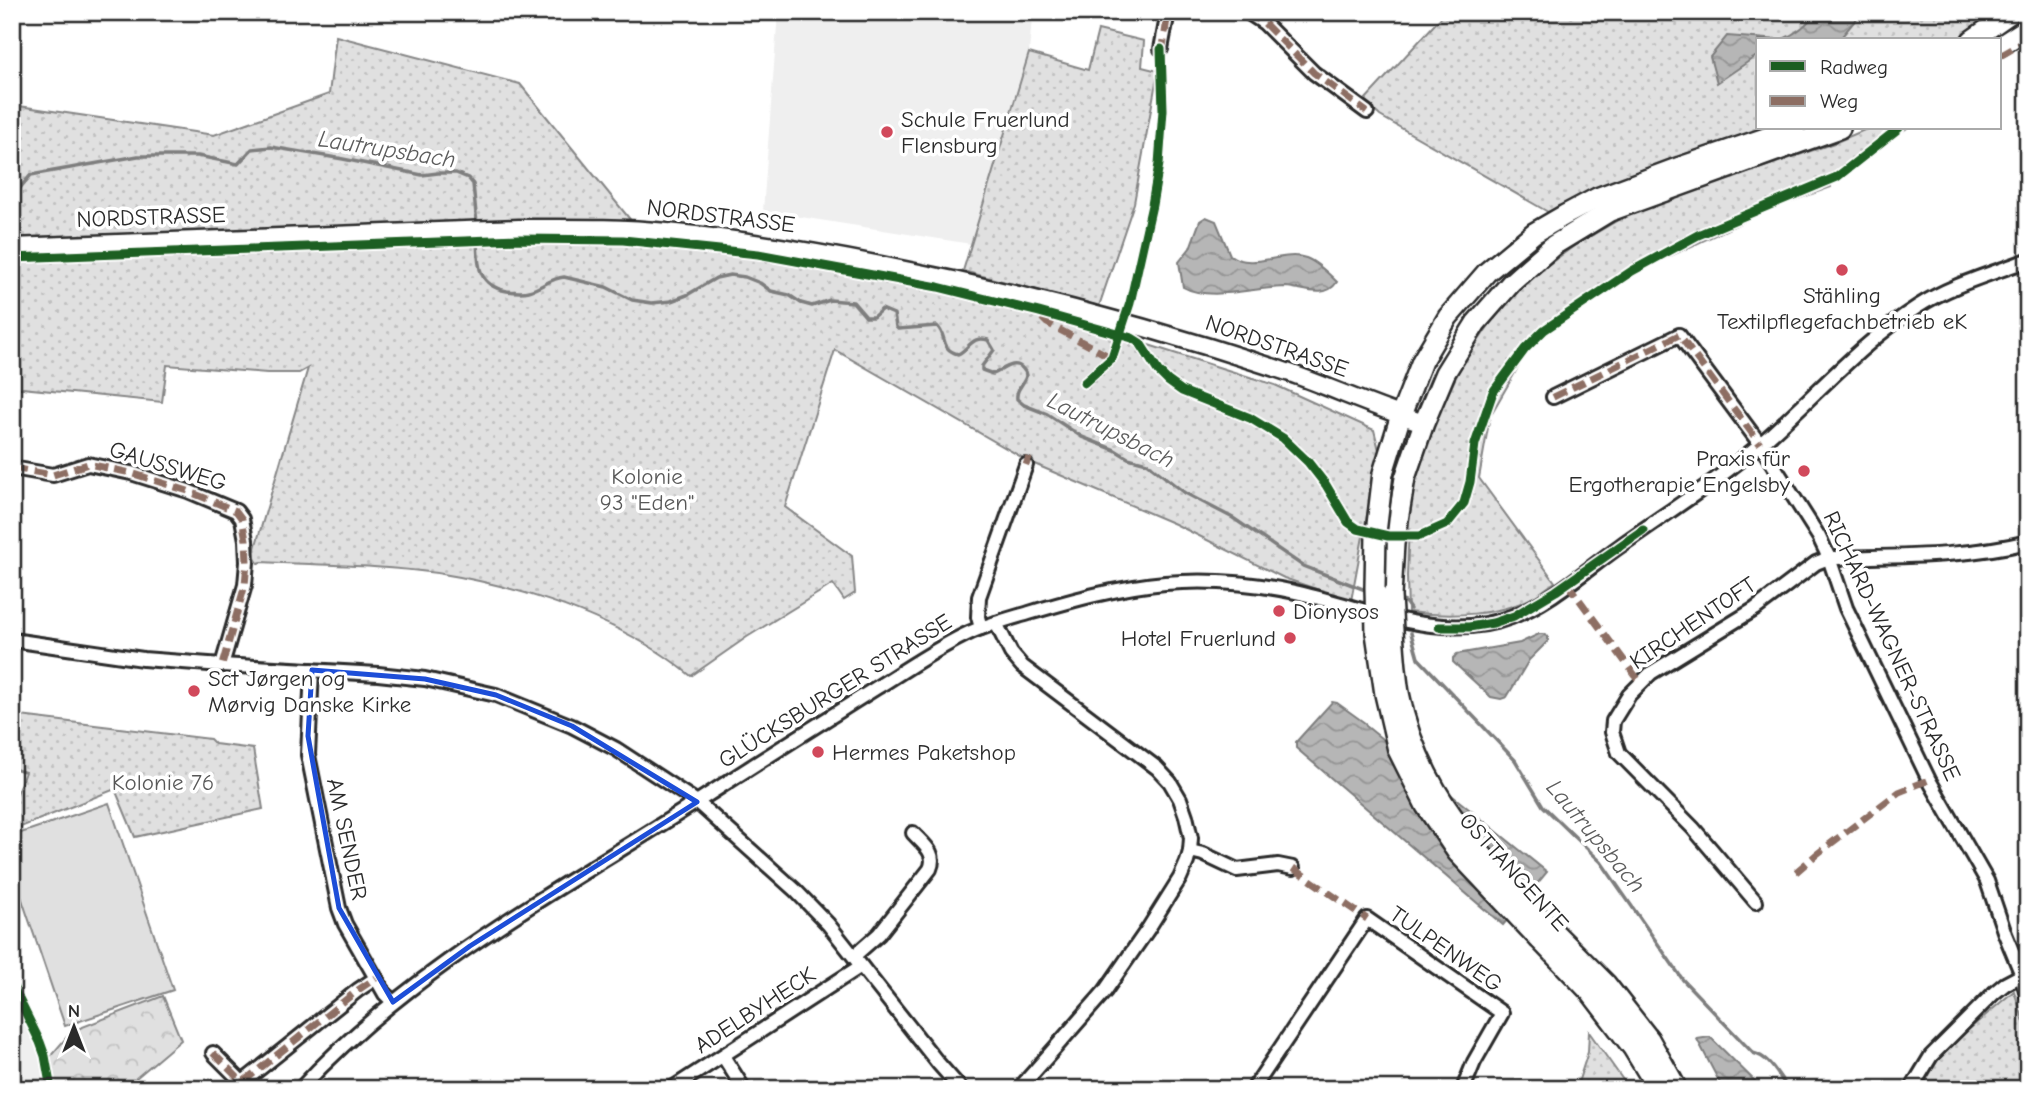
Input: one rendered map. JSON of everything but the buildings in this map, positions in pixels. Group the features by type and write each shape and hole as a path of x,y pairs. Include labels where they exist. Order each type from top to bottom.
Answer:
{"main road":[{"path":"1975,38 2012,12"},
{"path":"2002,45 2028,28"},
{"path":"1401,415 1422,361 1448,317 1487,272 1534,233 1597,198 1789,130"},
{"path":"1424,423 1445,373 1476,323 1510,283 1554,245 1610,211 1834,130"},
{"name":"NORDSTRASSE","path":"12,247 519,228 665,232 784,246 1043,300 1291,374 1424,423"},
{"name":"OSTTANGENTE","path":"1401,415 1384,472 1376,533 1375,587 1376,633 1385,694 1398,750 1426,806 1457,852 1545,934 1606,984 1649,1040 1677,1089"},
{"name":"OSTTANGENTE","path":"1424,423 1405,478 1394,544 1391,596 1399,693 1414,747 1441,801 1469,841 1633,1048 1658,1089"}],"street":[{"path":"1161,48 1168,12"},
{"path":"1247,12 1264,23 1314,73 1367,111"},
{"name":"GLÜCKSBURGER STRASSE","path":"300,1089 338,1050 393,1002 470,946 964,635 1070,601 1120,589 1194,581 1246,584 1293,591 1439,627 1469,627 1493,623 1529,609 1556,591 1760,444 1859,352 1918,306 1940,293 2028,260"},
{"name":"RICHARD-WAGNER-STRASSE","path":"1553,397 1679,335 1760,444 1819,537 1846,608 1929,780 1987,881 2005,934 2025,974 2028,996"},
{"name":"GAUSSWEG","path":"12,468 53,475 88,464 131,473 188,491 236,511 242,519 246,540 245,585 222,665"},
{"path":"981,628 978,617 979,597 1026,465"},
{"path":"1829,558 1974,552 2028,542"},
{"name":"KIRCHENTOFT","path":"1756,902 1693,828 1619,753 1612,732 1613,721 1629,695 1651,673 1755,609 1816,563 1829,558"},
{"path":"996,624 1011,653 1022,666 1144,757 1170,782 1186,816 1191,838 1190,851 1180,878 1105,991 1019,1089"},
{"path":"12,640 143,659 406,676 496,695 572,726 627,756 697,802 795,890 828,923 961,1089"},
{"name":"AM SENDER","path":"312,670 308,755 334,885 345,924 393,1002"},
{"name":"ADELBYHECK","path":"671,1089 723,1056 858,961 930,869 932,854 913,834"},
{"path":"1190,851 1237,870 1278,865 1293,868"},
{"name":"TULPENWEG","path":"1253,1089 1367,919 1502,1013 1474,1062 1463,1089"},
{"path":"1911,1089 1931,1056 1994,993 2025,974"},
{"path":"213,1053 246,1086 358,990 376,978"},
{"path":"723,1056 744,1089"}],"highlighted area":[{"path":"312,670 425,679 496,695 572,726 697,802 470,946 393,1002 339,908 308,736"}],"shaded area":[{"name":"Schule Fruerlund Flensburg","path":"778,12 1013,12 1032,17 1029,53 971,244 763,211"},
{"path":"12,995 40,1051 47,1089 12,1089"}],"green space":[{"path":"1446,12 1998,12 1959,38 1756,38 1756,130 1767,130 1650,168 1548,212 1380,116 1364,101"},
{"path":"1098,30 1144,41 1142,67 1158,71 1134,203 1099,306 963,271 1029,53 1088,70"},
{"name":"Lautrupsbach","path":"336,36 520,84 650,244 798,264 957,295 1098,329 1275,385 1374,430 1379,450 1351,601 1284,578 1175,524 1032,463 835,350 785,507 852,556 855,593 844,600 833,584 747,637 691,676 657,651 606,623 551,601 494,584 393,568 258,563 253,555 308,368 299,373 267,373 167,365 162,402 12,387 12,105 214,135 329,94"},
{"path":"1864,130 1904,130 1831,187 1768,210 1641,270 1531,345 1490,416 1479,478 1555,582 1537,595 1507,608 1457,615 1408,612 1410,498 1425,444 1461,366 1492,321 1526,281 1574,246 1630,213 1834,143"},
{"name":"Kolonie 76","path":"12,715 210,739 215,744 253,749 263,809 135,837 115,789 13,830 12,807 25,772 12,768"},
{"path":"109,803 173,990 65,1026 12,870 12,836"},
{"path":"2014,991 2028,1034 2028,1089 1920,1089 1940,1054"},
{"path":"163,996 181,1040 123,1089 54,1089 48,1059 72,1031"},
{"path":"1589,1032 1628,1089 1576,1089 1588,1052"}],"water":[{"path":"1816,12 1862,12 1841,38 1785,38 1809,21"},
{"path":"1727,36 1756,38 1756,57 1717,83 1710,57"},
{"path":"1206,217 1216,221 1230,255 1248,261 1287,256 1306,258 1319,265 1337,282 1326,291 1320,292 1286,287 1219,294 1183,287 1179,262 1190,248 1200,221"},
{"path":"1539,634 1548,637 1548,641 1529,660 1507,697 1501,699 1491,697 1453,662 1457,654 1520,643"},
{"path":"1332,702 1365,723 1547,872 1503,925 1296,748 1296,742"},
{"path":"1710,1037 1763,1089 1723,1089 1697,1039"}],"waterway":[{"name":"Lautrupsbach","path":"12,197 31,175 138,156 198,156 238,164 252,149 271,147 422,175 456,173 468,178 473,184 477,224"},
{"name":"Lautrupsbach","path":"477,235 478,263 484,278 497,288 507,291 529,291 564,277 606,287 632,300 652,303 671,301 716,278 730,275 745,277 771,291 789,295 812,306 830,300 853,302 866,317 873,317 882,309 894,314 898,329 937,326 948,349 958,354 978,339 988,340 994,350 982,370 993,374 1008,366 1019,366 1026,376 1017,399 1024,405 1047,414 1082,437 1128,458 1147,463 1185,493 1233,518 1303,566 1368,591"},
{"name":"Lautrupsbach","path":"1398,600 1405,602 1410,609"},
{"name":"Lautrupsbach","path":"1411,633 1418,658 1515,760 1543,806 1601,862 1683,980 1753,1053 1770,1063 1789,1089"}],"marked path":[{"path":"1162,54 1168,12"},
{"path":"1247,12 1264,23 1314,73 1367,112"},
{"path":"2002,55 2028,40"},
{"path":"1042,318 1112,358"},
{"path":"1553,397 1679,335 1760,444"},
{"path":"1026,465 1029,457"},
{"path":"12,468 53,475 88,464 131,473 188,491 236,511 242,519 246,540 245,585 222,665"},
{"path":"1567,583 1640,682"},
{"path":"1796,872 1899,792 1929,780"},
{"path":"1293,868 1367,919"},
{"path":"243,1082 376,978"},
{"path":"213,1053 249,1089"}],"cycle path":[{"path":"1084,383 1112,358 1130,303 1159,164 1163,110 1161,49"},
{"path":"12,258 519,239 623,240 758,254 938,287 1132,338 1140,343 1158,371 1182,391 1250,418 1283,438 1308,462 1326,485 1348,522 1358,529 1388,536 1420,536 1447,524 1464,503 1475,444 1493,392 1525,349 1544,330 1632,271 1698,235 1837,177 1896,130"},
{"path":"1439,627 1469,627 1514,616 1556,591 1643,530"},
{"path":"12,985 40,1042 51,1089"}],"place":[{"name":"Schule Fruerlund Flensburg","path":"887,132"},
{"name":"Stähling Textilpflegefachbetrieb eK","path":"1842,270"},
{"name":"Praxis für Ergotherapie Engelsby","path":"1804,471"},
{"name":"Dionysos","path":"1279,611"},
{"name":"Hotel Fruerlund","path":"1290,638"},
{"name":"Sct Jørgen og Mørvig Danske Kirke","path":"194,691"},
{"name":"Hermes Paketshop","path":"818,752"}],"park label":[{"name":"Kolonie 93 \"Eden\"","path":"647,489"}]}
